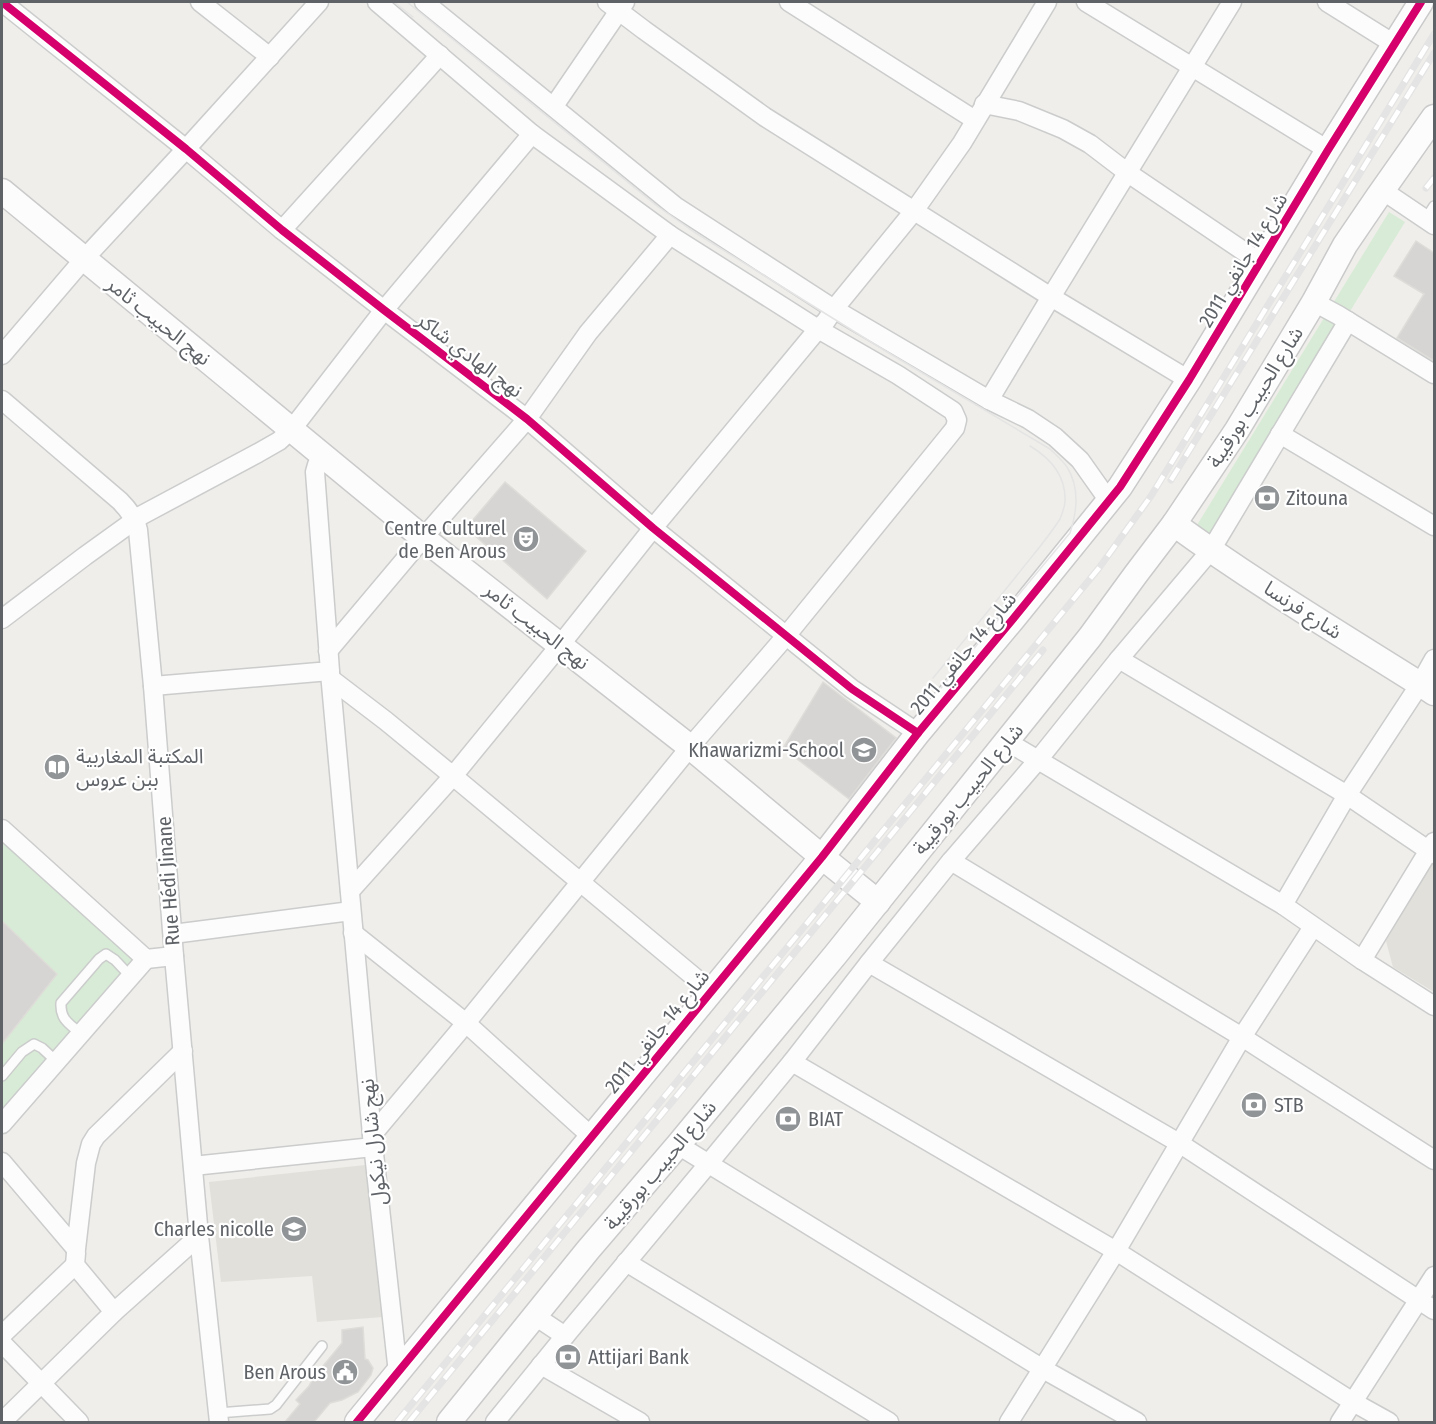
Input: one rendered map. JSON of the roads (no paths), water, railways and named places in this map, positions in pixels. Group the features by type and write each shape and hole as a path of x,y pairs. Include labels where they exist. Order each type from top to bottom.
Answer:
{"street":[{"name":"نهج الهادي شاكر","path":"2,2 186,149 282,230 527,419 653,528 852,689 918,733"},
{"path":"200,2 270,57"},
{"path":"2,355 84,259 319,2"},
{"path":"193,1166 373,1141 690,747 786,636 955,428 957,420 953,411 898,375 818,329 670,235 532,134 377,2"},
{"path":"424,2 675,206 834,309 990,400 1028,419 1055,437 1080,460 1109,501"},
{"path":"789,2 975,120"},
{"path":"350,891 453,776 653,528 826,321 914,211 962,143 1047,2"},
{"path":"1086,2 1328,150"},
{"path":"990,400 1232,2"},
{"path":"1327,2 1394,44"},
{"name":"شارع 14 جانفي 2011","path":"357,1422 822,857 918,733 1120,487 1189,381 1328,150 1421,2"},
{"path":"554,106 617,5 765,117 1189,381"},
{"path":"282,230 440,55"},
{"path":"984,104 1019,111 1063,129 1090,144 1128,173 1261,263"},
{"name":"شارع الحبيب بورقيبة","path":"449,1422 588,1250 678,1145 878,902 1090,637 1174,524 1237,430 1314,302 1345,245 1434,117"},
{"path":"2,620 135,520 279,441 292,429 384,310 532,134"},
{"path":"1382,190 1431,217"},
{"name":"نهج الحبيب ثامر","path":"2,191 423,538 690,747 878,902"},
{"path":"328,651 527,419 588,333 670,235"},
{"path":"1314,302 1434,374"},
{"path":"495,1422 792,1062 951,861 1038,760 1211,550 1348,321"},
{"path":"2,399 120,501 135,520"},
{"path":"1280,434 1434,526"},
{"name":"نهج شارل نيكول","path":"323,455 315,472 328,651 373,1141 398,1373"},
{"name":"Rue Hédi Jinane","path":"135,520 140,548 153,686 199,1236 219,1418"},
{"name":"شارع فرنسا","path":"1174,524 1321,622 1427,688"},
{"path":"1119,659 1433,849 1362,960"},
{"path":"1283,905 1347,795 1427,688 1434,659"},
{"path":"153,686 330,675 711,991"},
{"path":"1006,741 1283,905 1434,1006"},
{"path":"2,829 146,959"},
{"path":"951,861 1242,1037 1434,1160"},
{"path":"878,902 903,921"},
{"path":"173,934 351,911"},
{"path":"1009,1422 1116,1251 1242,1037 1313,927"},
{"path":"353,933 466,1023 592,1137"},
{"path":"2,1121 57,1062 146,959 174,956"},
{"path":"869,963 1179,1143 1427,1305"},
{"path":"2,1335 76,1257 86,1162 96,1136 183,1051"},
{"path":"792,1062 1116,1251 1353,1402 1389,1422"},
{"path":"678,1145 1043,1369 1137,1422"},
{"path":"2,1162 76,1257 114,1312"},
{"path":"2,1422 114,1312 199,1236"},
{"path":"626,1262 889,1422"},
{"path":"1340,1422 1427,1305 1434,1276"},
{"path":"535,1316 565,1336"},
{"path":"2,1343 79,1422"},
{"path":"541,1365 640,1422"}],"lane":[{"path":"81,1034 64,1019 60,1012 61,1003 99,959 106,954 131,977"},
{"path":"2,1076 22,1052 34,1044 57,1062"},
{"path":"219,1418 270,1409 322,1347"}],"tram line":[{"path":"394,2 413,17"},
{"path":"407,2 657,206 694,232 892,355 1050,449 1065,465 1076,491 1076,508 1070,533 941,688"},
{"path":"933,678 1040,547 1060,519 1065,501 1060,476 1050,462 1030,446"}],"railway":[{"path":"397,1422 1099,568 1151,496 1434,34"},
{"path":"1171,480 1434,53"},
{"path":"1426,188 1434,178"},
{"path":"409,1422 1043,650"}],"place":[{"name":"Zitouna","path":"1267,498"},
{"name":"Centre Culturel de Ben Arous","path":"526,539"},
{"name":"Khawarizmi-School","path":"864,750"},
{"name":"المكتبة المغاربية ببن عروس","path":"57,767"},
{"name":"STB","path":"1254,1105"},
{"name":"BIAT","path":"788,1119"},
{"name":"Charles nicolle","path":"294,1229"},
{"name":"Attijari Bank","path":"568,1357"},
{"name":"Ben Arous","path":"345,1372"}]}
